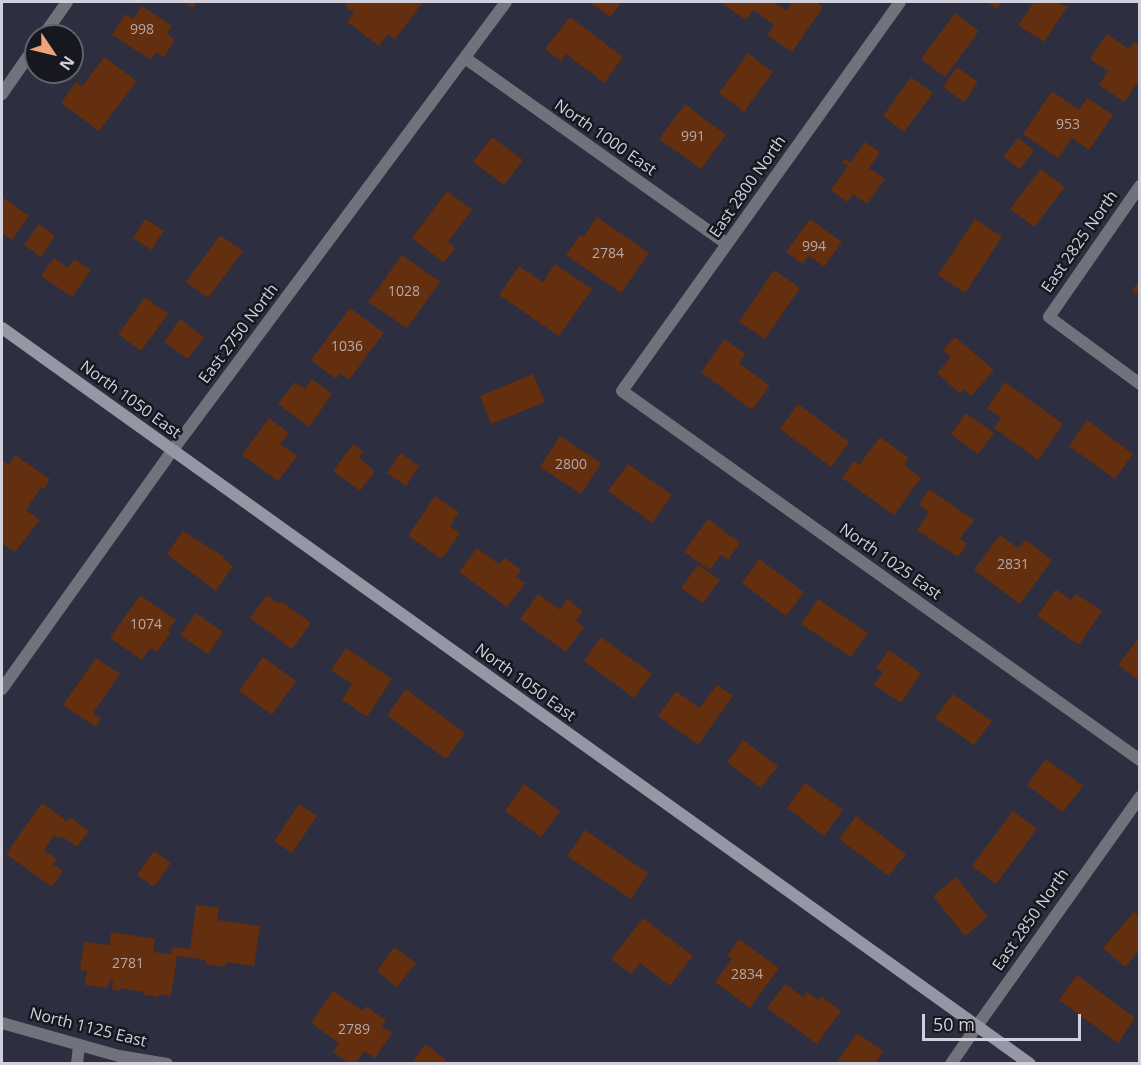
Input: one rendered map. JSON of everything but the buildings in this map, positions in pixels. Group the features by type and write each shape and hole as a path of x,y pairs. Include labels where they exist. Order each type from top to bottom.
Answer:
{"main road":[{"name":"North 1050 East","path":"2,328 1030,1064"}],"street":[{"path":"51,24 67,2"},
{"name":"East 2750 North","path":"2,689 172,451 506,2"},
{"name":"East 2800 North","path":"622,392 900,2"},
{"name":"North 1000 East","path":"465,58 727,244"},
{"path":"2,94 24,62"},
{"name":"East 2825 North","path":"1140,186 1048,317 1140,384"},
{"name":"North 1025 East","path":"622,392 1140,760"},
{"name":"East 2850 North","path":"951,1064 1140,797"},
{"name":"North 1125 East","path":"2,1023 118,1056 167,1064"},
{"path":"77,1064 79,1045"}]}
